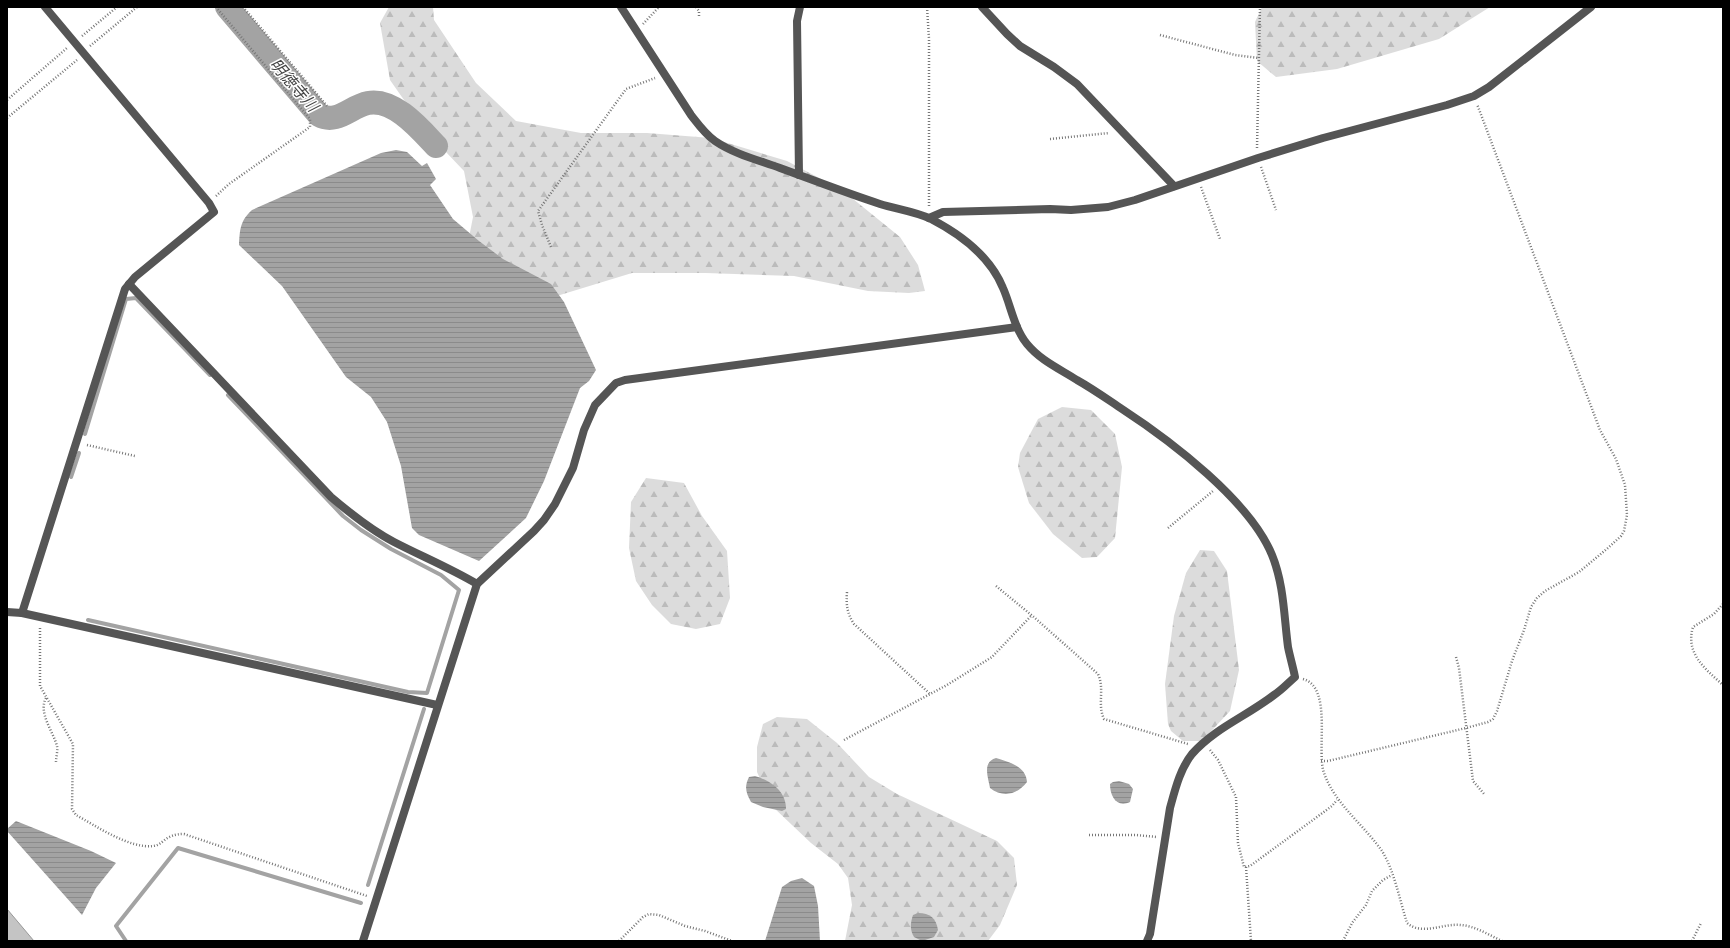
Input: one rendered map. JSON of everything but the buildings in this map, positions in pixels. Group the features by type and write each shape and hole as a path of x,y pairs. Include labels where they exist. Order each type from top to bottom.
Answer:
{"street":[{"path":"22,613 125,289 135,277 214,212 209,203 45,7"},
{"path":"621,7 691,115 704,131 715,140 746,156 881,204 929,218 962,238 980,254 994,271 1003,286 1017,327 1028,345 1049,364 1095,391 1172,444 1219,486 1249,518 1265,541 1273,556 1281,590 1288,648 1295,677 1274,696 1220,729 1200,746 1184,768 1175,788 1170,808 1150,934 1147,941"},
{"path":"799,175 797,21 800,7"},
{"path":"982,7 1020,46 1054,67 1077,84 1174,186"},
{"path":"929,218 943,212 1087,210 1108,207 1135,200 1258,158 1323,138 1474,96 1505,76 1591,7"},
{"path":"129,284 331,497 348,512 393,542 462,575 476,584"},
{"path":"364,941 476,584 534,531 555,504 573,468 584,430 594,405 616,383 625,380 861,350 1017,327"},
{"path":"7,612 41,617 437,705"}],"path":[{"path":"7,100 117,7"},
{"path":"7,118 80,58 82,52 137,7"},
{"path":"209,203 229,184 310,127 310,119 216,7"},
{"path":"243,7 328,106"},
{"path":"637,30 659,7"},
{"path":"696,7 699,16"},
{"path":"927,7 929,39 929,218"},
{"path":"1260,7 1258,158 1276,210"},
{"path":"1160,36 1235,55 1259,58"},
{"path":"551,247 538,211 626,89 665,74"},
{"path":"1321,761 1328,761 1466,728 1488,722 1493,719 1497,711 1512,661 1531,607 1537,598 1545,591 1578,572 1608,548 1621,536 1624,530 1627,515 1627,501 1623,475 1600,430 1474,96"},
{"path":"1050,139 1102,134 1120,130"},
{"path":"1198,178 1220,239"},
{"path":"76,442 135,456"},
{"path":"1168,528 1219,486"},
{"path":"996,586 1032,615 1098,674 1102,687 1101,709 1104,719 1192,746 1200,746 1212,751 1236,797 1238,843 1244,868 1246,867 1251,941"},
{"path":"847,592 846,602 848,615 854,624 930,694"},
{"path":"1723,604 1714,614 1693,627 1690,642 1693,652 1699,661 1723,685"},
{"path":"844,740 930,694 992,657 1032,615"},
{"path":"41,617 39,649 40,686 73,744 72,809 76,815 117,837 137,845 156,846 171,835 184,834 377,899"},
{"path":"1456,657 1459,668 1474,781 1485,795"},
{"path":"1295,677 1307,680 1316,690 1320,702 1322,717 1321,761 1324,773 1337,800 1367,832 1382,852 1392,875 1407,922 1412,927 1419,929 1459,924 1481,931 1502,941"},
{"path":"46,698 43,704 48,724 57,747 56,762"},
{"path":"1246,867 1250,866 1326,811 1337,800"},
{"path":"1089,834 1136,835 1165,838"},
{"path":"1343,941 1352,923 1366,905 1372,891 1383,880 1392,875"},
{"path":"619,941 643,917 649,914 659,915 685,926 705,931 732,941"},
{"path":"1692,941 1701,923"}],"green space":[{"path":"389,7 433,7 434,20 476,83 516,121 581,133 647,133 711,138 787,161 842,190 900,237 918,265 925,291 909,293 868,291 794,276 706,273 632,273 560,295 509,296 463,268 473,217 464,171 425,130 390,80 380,23"},
{"path":"1262,7 1490,7 1439,39 1337,69 1276,77 1257,61 1255,22"},
{"path":"1062,407 1091,410 1115,434 1122,467 1115,538 1097,557 1082,558 1053,534 1029,503 1018,467 1020,453 1038,419"},
{"path":"646,478 684,483 702,516 727,551 730,598 720,624 696,629 671,624 652,605 636,581 629,548 631,502"},
{"path":"1200,550 1214,551 1227,571 1239,670 1230,711 1202,741 1183,741 1171,731 1168,724 1165,684 1174,616 1186,573"},
{"path":"777,717 807,719 837,743 869,777 897,794 997,841 1014,858 1017,885 1000,925 988,941 845,941 852,905 848,878 838,864 811,843 773,807 757,772 757,747 763,724"}],"shaded area":[{"path":"396,150 407,152 422,166 427,163 436,179 430,185 453,219 503,259 551,284 564,302 596,370 589,381 580,388 544,481 526,518 479,561 419,535 412,528 401,466 387,422 371,397 346,377 282,286 239,245 241,226 245,218 252,210 381,153"},
{"path":"996,758 1011,763 1024,772 1027,782 1019,790 1010,794 1005,794 990,788 987,775 987,766"},
{"path":"755,776 772,784 780,792 786,809 782,811 763,807 751,802 747,793 746,784 749,777"},
{"path":"1119,781 1129,784 1133,789 1130,802 1121,804 1113,797 1110,784"},
{"path":"16,821 91,851 116,863 96,888 82,915 7,831 7,829"},
{"path":"802,878 814,886 818,906 820,941 765,941 782,887 791,881"},
{"path":"918,913 929,915 936,922 938,930 934,937 922,941 914,937 911,929 911,921 913,915"}],"waterway":[{"name":"明徳寺川","path":"227,7 319,115 332,118 368,103 387,105 406,116 436,146"},
{"path":"85,434 126,299 136,298 210,375"},
{"path":"88,620 408,692 427,693 459,590 441,575 391,549 361,530 343,516 228,395"},
{"path":"71,477 79,453"},
{"path":"368,885 424,709"},
{"path":"126,941 116,926 178,848 361,903"}]}
